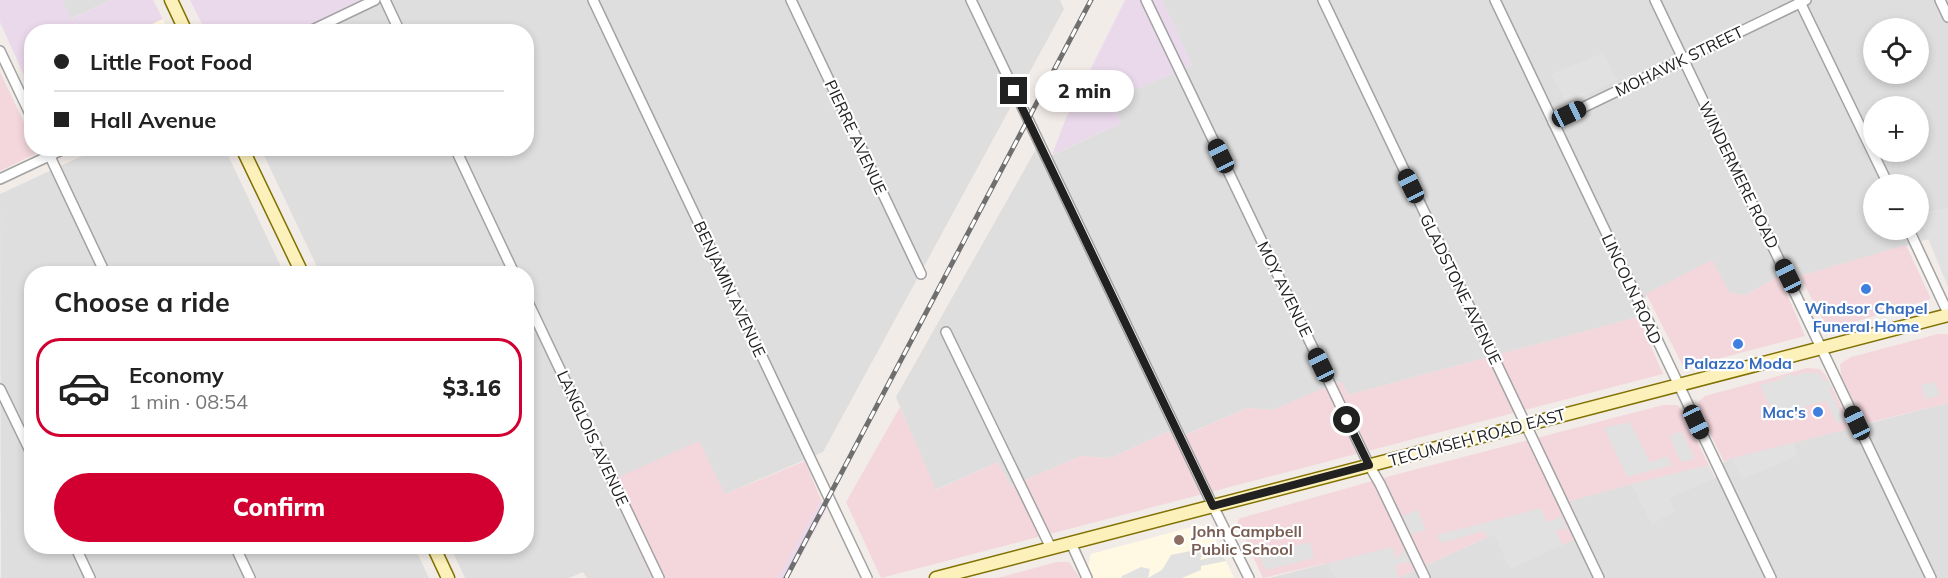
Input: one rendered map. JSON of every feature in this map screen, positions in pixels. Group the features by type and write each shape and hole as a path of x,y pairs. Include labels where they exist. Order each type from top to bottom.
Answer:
{"main road":[{"path":"171,0 182,24"},
{"path":"246,156 299,266"},
{"name":"TECUMSEH ROAD EAST","path":"936,578 1948,314"},
{"path":"437,554 448,578"}],"street":[{"path":"325,24 375,0"},
{"path":"385,0 396,24"},
{"name":"BENJAMIN AVENUE","path":"593,0 867,578"},
{"name":"PIERRE AVENUE","path":"790,0 921,274"},
{"path":"971,0 1249,578"},
{"name":"MOY AVENUE","path":"1146,0 1425,578"},
{"name":"GLADSTONE AVENUE","path":"1323,0 1599,578"},
{"name":"LINCOLN ROAD","path":"1495,0 1771,578"},
{"name":"WINDERMERE ROAD","path":"1655,0 1931,578"},
{"path":"1940,0 1948,17"},
{"path":"1802,1 1883,174"},
{"name":"MOHAWK STREET","path":"1553,122 1802,1"},
{"path":"0,51 24,101"},
{"path":"0,179 42,156"},
{"path":"49,156 102,266"},
{"path":"459,156 511,266"},
{"path":"1914,240 1948,314"},
{"name":"LANGLOIS AVENUE","path":"534,315 659,578"},
{"path":"946,332 1051,548"},
{"path":"0,389 24,438"},
{"path":"1071,543 1087,578"},
{"path":"79,554 90,578"},
{"path":"239,554 250,578"}],"shaded area":[{"path":"0,0 62,0 71,19 111,0 153,0 163,19 152,24 24,24 24,75 0,22"},
{"path":"62,0 111,0 70,19"},
{"path":"190,0 370,0 315,24 202,24"},
{"path":"369,0 1060,0 1064,9 823,452 725,494 651,578 587,578 583,572 569,578 465,578 454,554 534,554 534,266 317,266 264,156 534,156 534,24 315,24"},
{"path":"1125,0 1162,0 1192,65 1112,100 1121,123 1052,155 1066,118"},
{"path":"1162,0 1948,0 1948,208 1929,212 1929,174 1863,174 1863,240 1926,240 1800,276 1779,276 1746,295 1729,293 1712,261 1647,294 1638,317 1348,395 1341,382 1272,410 1247,408 1173,440 1169,431 1111,458 1081,456 1011,486 998,462 935,490 896,397 1036,149 1042,160 1121,123 1111,100 1192,65"},
{"path":"163,19 165,24 152,24"},
{"path":"1604,53 1617,80 1567,104 1551,74"},
{"path":"0,72 24,122 24,156 31,156 0,171"},
{"path":"82,156 228,156 281,266 24,266 24,554 418,554 429,578 1,578 0,194"},
{"path":"1948,208 1948,287 1929,240 1929,212"},
{"path":"1906,245 1931,299 1828,330 1800,276"},
{"path":"1712,260 1730,293 1746,295 1779,276 1805,336 1684,368 1646,294"},
{"path":"1638,317 1663,374 881,578 846,502 900,407 936,490 998,462 1011,486 1081,456 1111,458 1169,431 1174,440 1247,408 1272,410 1341,381 1348,395"},
{"path":"1938,334 1948,334 1948,403 1864,424 1841,375 1840,364 1851,357"},
{"path":"1807,368 1820,369 1827,377 1852,428 1793,443 1797,455 1742,479 1732,458 1724,462 1698,409 1699,401 1705,396"},
{"path":"1819,373 1825,381 1828,380 1832,387 1829,389 1845,422 1837,423 1826,401 1774,415 1760,385 1783,379 1783,376"},
{"path":"1934,382 1940,395 1925,399 1921,385"},
{"path":"1948,403 1948,578 1398,578 1494,534 1511,568 1584,535 1569,501 1632,484 1652,523 1668,498 1715,478 1724,462 1732,458 1742,479 1797,455 1793,443"},
{"path":"1663,405 1677,405 1683,412 1715,478 1669,498 1675,511 1652,524 1632,484 1570,501 1584,535 1510,569 1494,534 1398,578 1335,578 1327,563 1263,578 1238,524 1241,518 1394,475"},
{"path":"1630,422 1650,463 1667,456 1672,465 1627,477 1604,428"},
{"path":"1681,431 1695,459 1681,462 1669,436"},
{"path":"699,441 725,494 805,461 821,500 778,578 651,578 608,482"},
{"path":"1793,443 1797,455 1742,479 1732,458"},
{"path":"1708,465 1715,478 1669,498 1675,511 1652,524 1632,484"},
{"path":"821,500 826,510 789,578 778,578"},
{"path":"1541,508 1546,522 1561,515 1568,530 1556,531 1562,545 1510,569 1494,534 1487,537 1484,531 1441,543 1437,535"},
{"path":"1418,510 1426,530 1411,534 1402,516"},
{"name":"John Campbell Public School","path":"1199,525 1210,528 1234,578 1093,578 1088,568 1091,554"},
{"path":"1310,542 1314,558 1266,570 1259,555"},
{"path":"1393,547 1395,558 1401,555 1404,548 1413,565 1408,562 1395,565 1398,578 1335,578 1328,563"},
{"path":"1200,549 1204,552 1200,560 1218,556 1221,553 1226,561 1201,566 1201,570 1182,578 1148,578 1162,570 1171,555"},
{"path":"1057,562 1069,562 1080,578 997,578"},
{"path":"1328,563 1335,578 1269,578"},
{"path":"1141,567 1150,569 1148,578 1121,578"}],"railway":[{"path":"786,578 1091,0"}],"place":[{"name":"Windsor Chapel Funeral Home","path":"1866,289"},
{"name":"Palazzo Moda","path":"1738,344"},
{"name":"Mac's","path":"1818,412"},
{"name":"John Campbell Public School","path":"1179,540"}],"route":[{"path":"1014,91 1213,506 1369,465 1347,420"}]}
